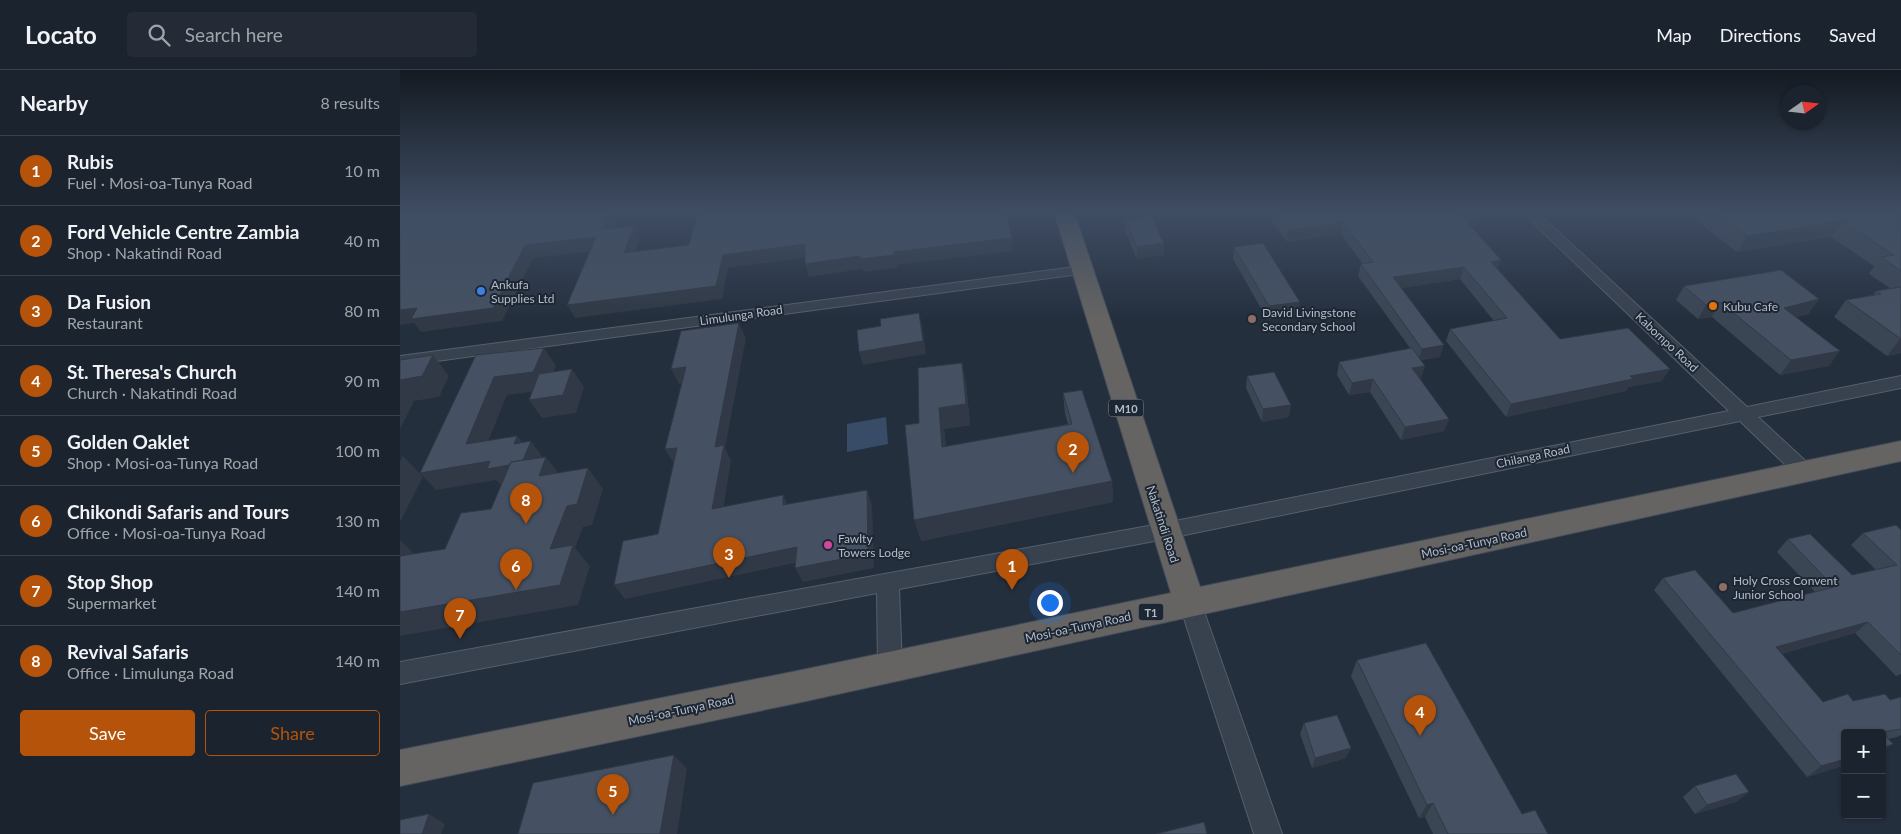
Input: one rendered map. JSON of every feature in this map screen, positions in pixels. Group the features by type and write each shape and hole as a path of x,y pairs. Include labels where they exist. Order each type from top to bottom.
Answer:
{"highway":[{"name":"Nakatindi Road","path":"1075,248 1165,531 1190,603"},
{"name":"Mosi-oa-Tunya Road","path":"400,768 890,667 1901,451"}],"street":[{"name":"Kabompo Road","path":"1567,248 1805,472"},
{"name":"Limulunga Road","path":"400,361 1082,270"},
{"name":"Chilanga Road","path":"400,673 1165,531 1901,382"},
{"path":"888,582 890,667"},
{"name":"Nakatindi Road","path":"1190,603 1268,834"}],"water":[{"path":"886,417 888,444 847,452 847,424"}],"building":[{"path":"400,248 524,248 493,308 411,319 417,308 400,310"},
{"path":"591,248 626,248 624,253 667,248 778,248 723,255 716,286 567,305"},
{"path":"805,248 931,248 894,252 894,255 860,259 860,256 805,264"},
{"path":"1234,248 1266,248 1300,302 1269,306"},
{"path":"1362,248 1490,248 1501,260 1491,262 1560,339 1628,328 1670,369 1630,376 1633,379 1511,404 1450,329 1507,318 1464,267 1393,277 1444,345 1422,349 1361,264 1373,262"},
{"path":"1883,248 1901,248 1901,271 1881,257 1894,255"},
{"path":"1781,270 1819,299 1784,308 1840,351 1791,360 1720,302 1706,305 1684,286"},
{"path":"1901,287 1901,339 1846,300 1881,294 1876,291"},
{"path":"919,313 923,341 859,352 857,330 881,326 880,319"},
{"path":"739,323 715,447 724,445 712,509 783,495 783,505 867,490 868,554 795,568 797,547 614,585 623,541 658,534 677,448 665,449 686,367 671,369 681,331"},
{"path":"544,348 533,372 494,377 466,444 517,436 514,444 531,441 523,460 487,469 490,461 420,473 476,355"},
{"path":"1412,348 1425,366 1412,368 1449,419 1405,427 1373,379 1352,383 1339,362"},
{"path":"433,355 422,376 400,380 400,360"},
{"path":"962,363 966,404 939,408 942,447 1072,424 1063,393 1082,390 1112,481 914,520 905,425 919,423 918,368"},
{"path":"572,369 563,395 529,400 539,374"},
{"path":"1274,372 1291,405 1263,409 1247,376"},
{"path":"546,457 539,476 588,468 577,504 567,506 550,549 573,545 560,585 400,612 400,556 445,549 461,513 491,509 511,462"},
{"path":"1896,525 1901,530 1901,655 1868,622 1776,647 1823,702 1848,694 1853,701 1885,694 1890,700 1901,697 1901,729 1886,731 1886,729 1841,729 1841,760 1821,766 1663,578 1695,570 1733,613 1834,587 1788,539 1810,534 1852,575 1897,565 1863,533"},
{"path":"1426,643 1522,814 1535,810 1548,834 1448,834 1433,803 1427,805 1357,660"},
{"path":"1337,715 1351,748 1315,758 1304,723"},
{"path":"1886,736 1893,744 1886,747"},
{"path":"674,755 660,834 518,834 533,783"},
{"path":"1736,774 1749,792 1707,805 1695,786"},
{"path":"429,814 422,834 400,834 400,820"},
{"path":"1204,822 1207,834 1156,834"}],"place":[{"name":"Ankufa Supplies Ltd","path":"481,291"},
{"name":"Kubu Cafe","path":"1713,306"},
{"name":"David Livingstone Secondary School","path":"1252,319"},
{"name":"Ford Vehicle Centre Zambia","path":"1073,473"},
{"name":"Revival Safaris","path":"526,524"},
{"name":"Fawlty Towers Lodge","path":"828,545"},
{"name":"Da Fusion","path":"729,578"},
{"name":"Holy Cross Convent Junior School","path":"1723,587"},
{"name":"Chikondi Safaris and Tours","path":"516,590"},
{"name":"Rubis","path":"1012,590"},
{"name":"Stop Shop","path":"460,639"},
{"name":"St. Theresa's Church","path":"1420,736"},
{"name":"Golden Oaklet","path":"613,815"}]}
